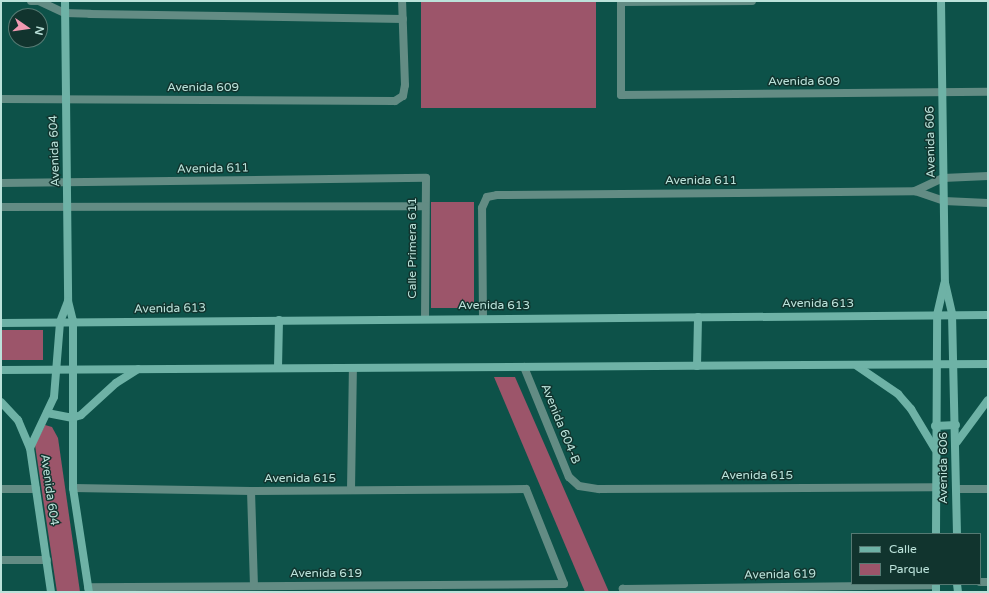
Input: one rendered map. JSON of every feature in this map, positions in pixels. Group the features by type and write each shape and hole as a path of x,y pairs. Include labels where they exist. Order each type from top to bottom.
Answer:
{"street":[{"path":"31,1 39,1 65,13 403,19 402,1"},
{"name":"Avenida 604","path":"65,1 69,209 68,301 73,321 73,488 88,590"},
{"name":"Avenida 609","path":"752,1 621,2 621,95 988,92"},
{"name":"Avenida 606","path":"941,1 945,283 952,314 957,442 957,533"},
{"name":"Avenida 609","path":"1,99 395,101 403,96 405,85 403,19"},
{"name":"Avenida 611","path":"915,191 943,178 988,176"},
{"name":"Avenida 611","path":"1,183 426,178"},
{"name":"Calle Primera 611","path":"425,318 426,178"},
{"name":"Avenida 611","path":"483,318 482,208 487,197 497,195 915,191 944,201 988,203"},
{"path":"1,207 69,209 425,206"},
{"name":"Avenida 606","path":"936,533 935,365 937,315 945,283"},
{"name":"Avenida 604","path":"51,592 30,448 54,397 58,370 60,322 68,301"},
{"name":"Avenida 613","path":"1,323 425,318 988,315"},
{"path":"697,366 698,317"},
{"path":"278,368 279,320"},
{"path":"1,370 988,364"},
{"path":"856,366 898,394 910,409 935,450"},
{"name":"Avenida 604-B","path":"524,367 569,477 579,486"},
{"path":"351,490 353,368"},
{"path":"47,413 72,418 81,415 116,383 139,369"},
{"path":"957,442 988,400"},
{"path":"1,402 18,420 30,448"},
{"path":"935,426 956,425"},
{"name":"Avenida 615","path":"579,486 599,489 935,487"},
{"name":"Avenida 615","path":"73,488 251,491 526,489 564,584"},
{"path":"1,489 36,489"},
{"path":"956,489 988,489"},
{"path":"251,491 254,586"},
{"path":"1,560 47,560"},
{"name":"Avenida 619","path":"88,590 254,586 346,589 564,584"},
{"name":"Avenida 619","path":"624,590 936,587"}],"green space":[{"path":"421,1 596,1 596,108 421,108"},
{"path":"431,202 474,202 474,308 431,308"},
{"path":"1,330 43,330 43,360 1,360"},
{"path":"494,377 515,377 609,592 585,592"},
{"path":"45,425 52,427 58,438 80,592 57,592 35,445"}]}
